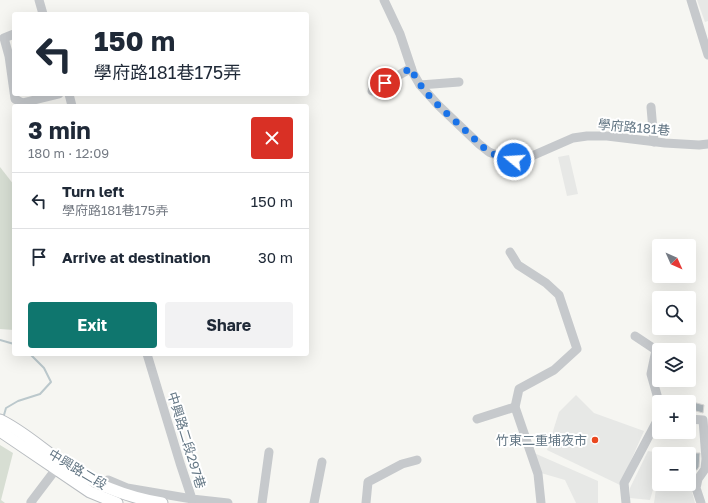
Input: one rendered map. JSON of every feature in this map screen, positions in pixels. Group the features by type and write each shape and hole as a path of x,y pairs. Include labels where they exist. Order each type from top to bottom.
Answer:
{"main road":[{"name":"中興路二段","path":"0,420 12,426 90,492 117,503"},
{"name":"中興路二段","path":"0,431 60,466 108,489 162,503"}],"street":[{"path":"39,0 42,12"},
{"name":"學府路181巷","path":"384,0 400,34 411,68 420,85 433,100 489,152 514,160 525,159 573,138 607,136 654,142 699,145 708,144"},
{"path":"691,0 708,54"},
{"path":"12,35 4,38 12,78"},
{"path":"372,91 411,68"},
{"path":"420,85 459,82"},
{"path":"15,96 15,99 22,103 51,96"},
{"path":"651,107 654,142"},
{"path":"510,252 518,265 546,283 559,295 577,349 554,370 519,389 515,407 538,474 541,503"},
{"path":"635,336 656,350 651,374 657,395"},
{"name":"中興路二段297巷","path":"148,356 192,499 228,503"},
{"path":"477,419 515,407"},
{"path":"696,419 703,420 706,459 705,473 698,479 696,488 701,503"},
{"path":"626,503 624,483 652,430"},
{"path":"262,503 269,452"},
{"path":"366,503 368,482 402,464 417,460"},
{"path":"314,503 322,462"},
{"path":"32,503 31,502 60,466"},
{"path":"108,480 127,488 192,499"}],"shaded area":[{"path":"697,0 708,0 708,21 705,22"},
{"path":"569,155 578,194 567,196 558,157"},
{"path":"0,167 12,182 12,330 0,329"},
{"name":"竹東二重埔夜市","path":"576,395 594,413 644,431 620,485 547,450 559,412"},
{"path":"0,445 13,453 1,500 5,503 0,503"},
{"path":"648,451 652,452 653,491 650,500 630,498 630,488"},
{"path":"534,453 598,481 598,503 576,503 565,480 541,473"},
{"path":"656,491 692,491 695,503 654,503"}],"building":[{"path":"696,403 704,405 703,413 696,411"},
{"path":"696,453 700,453 699,467 697,470"}],"waterway":[{"path":"0,340 12,343"},
{"path":"4,415 6,408 18,401 40,394 51,382 44,368 32,356"}],"place":[{"name":"竹東二重埔夜市","path":"595,440"}],"route":[{"path":"385,83 411,68 420,85 429,96 479,144 489,152 514,160"}]}
